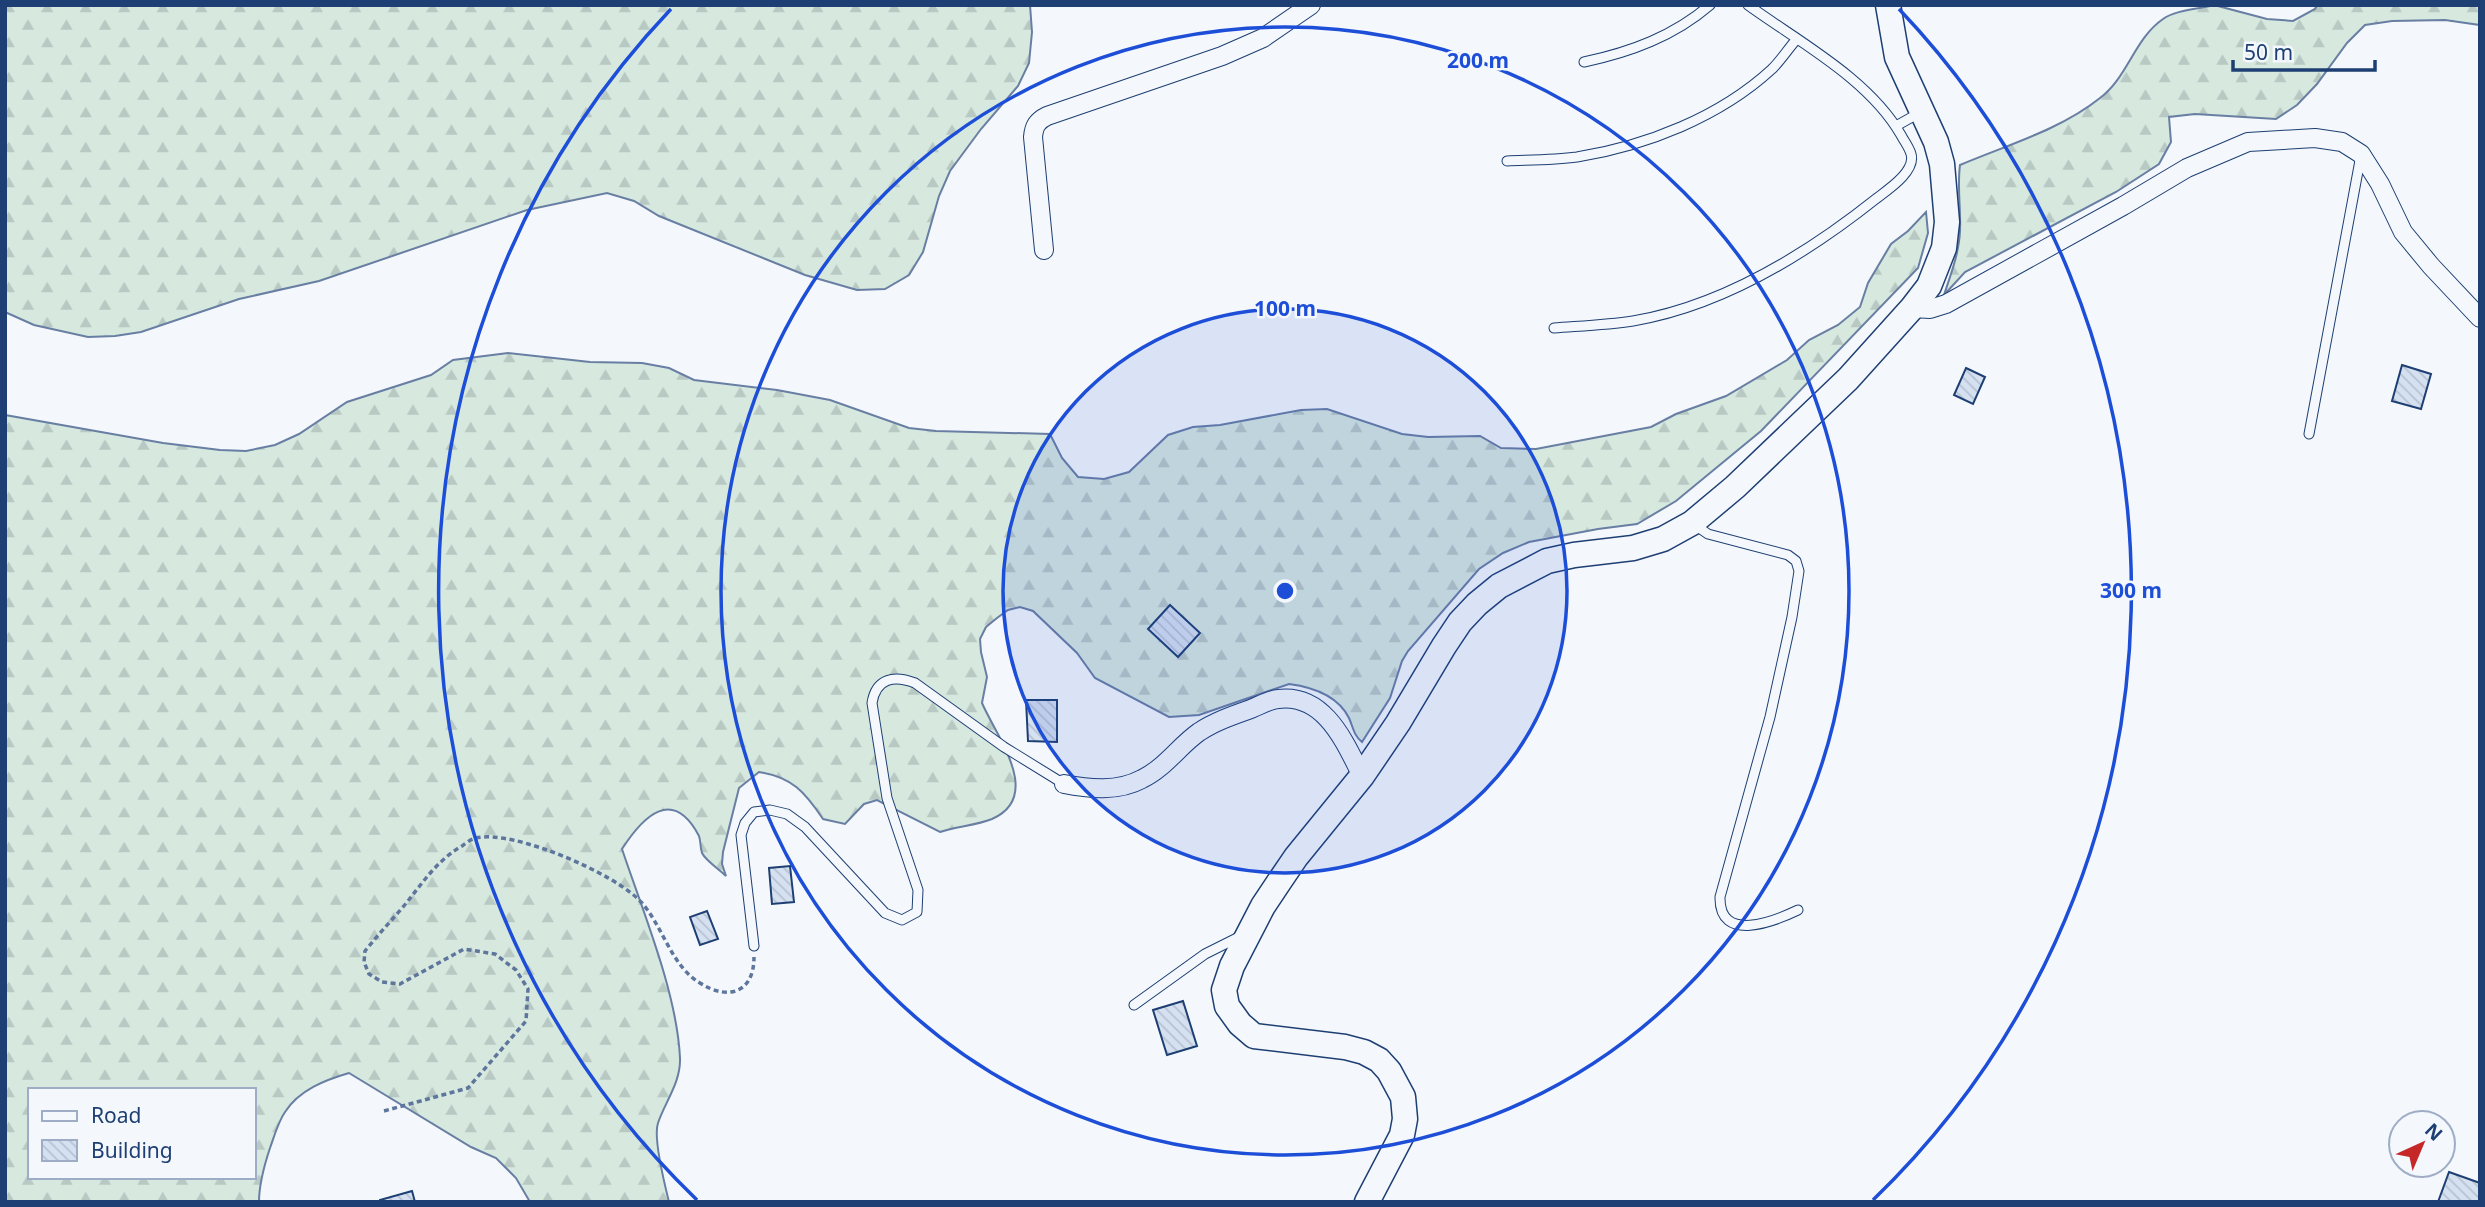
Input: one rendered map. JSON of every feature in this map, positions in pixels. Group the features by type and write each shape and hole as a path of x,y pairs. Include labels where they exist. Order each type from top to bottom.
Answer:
{"street":[{"path":"1044,250 1033,137 1038,121 1222,56 1263,38 1311,5"},
{"path":"1367,1202 1402,1135 1405,1119 1403,1097 1389,1071 1379,1060 1364,1052 1345,1047 1254,1036 1240,1024 1227,1006 1224,989 1232,966 1263,906 1296,857 1363,776 1460,622 1499,586 1547,561 1633,548 1663,539 1692,523 1735,487 1838,388 1929,286 1944,248 1947,222 1942,164 1936,142 1897,57 1888,5"},
{"path":"1912,308 1930,309 1946,304 2187,168 2248,142 2315,138 2342,142 2361,154 2380,184 2403,232 2480,318"},
{"path":"1064,785 1091,790 1140,780 1160,768 1198,732 1224,719 1278,699 1304,702 1322,712 1340,732 1363,776"}],"lane":[{"path":"1584,62 1636,49 1670,34 1710,5"},
{"path":"1554,328 1634,321 1681,308 1732,289 1787,262 1839,229 1889,189 1908,169 1912,161 1911,153 1896,126 1855,82 1748,5"},
{"path":"1507,161 1576,157 1619,149 1663,134 1742,93 1773,67 1796,40"},
{"path":"1896,126 1922,111"},
{"path":"2309,434 2361,154"},
{"path":"1692,523 1709,534 1788,555 1796,561 1799,570 1792,617 1770,717 1720,897 1720,908 1735,924 1748,926 1774,921 1798,910"},
{"path":"754,946 741,835 745,823 754,812 770,810 786,814 804,827 885,912 902,920 917,912 918,890 887,798 872,703 874,693 885,681 901,677 915,682 1004,747 1064,785"},
{"path":"1134,1005 1205,954 1249,932"}],"path":[{"path":"384,1111 468,1088 526,1021 528,989 516,970 495,954 464,949 400,984 382,982 369,974 364,962 365,951 429,873 450,853 475,838 504,838 539,847 623,885 641,901 656,921 670,948 688,973 699,983 721,993 734,993 750,979 754,966 754,946"}],"green space":[{"path":"5,5 1030,5 1032,32 1029,63 1018,86 950,171 939,196 923,252 909,275 885,289 857,290 805,275 659,216 634,201 607,193 527,210 319,281 239,299 141,332 88,337 34,325 5,312"},
{"path":"2214,5 2267,19 2293,21 2315,9 2317,5 2480,5 2480,25 2445,20 2392,21 2365,25 2347,43 2317,84 2297,105 2276,119 2195,114 2169,117 2171,142 2159,164 2116,192 1965,272 1944,295 1959,239 1960,165 2051,128 2084,109 2118,80 2145,37 2163,19 2180,12"},
{"path":"1926,212 1928,233 1918,268 1761,431 1676,501 1637,524 1529,542 1503,553 1479,569 1408,651 1390,698 1362,742 1355,734 1344,710 1331,698 1307,687 1289,684 1199,715 1169,717 1095,678 1077,653 1033,611 1020,607 1008,610 997,618 986,627 980,639 987,677 982,703 1005,748 1015,781 1014,796 1007,809 992,819 940,832 877,800 864,804 845,824 823,819 797,787 770,774 759,772 739,788 723,852 722,864 726,876 704,856 699,836 689,821 679,813 659,811 649,817 622,849 658,953 678,1033 680,1067 657,1130 660,1162 669,1202 530,1202 516,1178 496,1158 471,1147 349,1073 305,1092 285,1112 266,1161 259,1202 5,1202 5,415 163,443 246,451 275,445 299,434 347,402 431,375 453,360 508,353 590,362 642,363 669,368 694,380 777,390 830,400 909,428 1050,434 1062,458 1078,477 1104,479 1129,472 1168,435 1193,427 1220,425 1301,410 1327,409 1402,434 1428,437 1480,436 1501,448 1536,449 1651,427 1676,414 1726,396 1787,360 1809,340 1838,325 1860,307 1868,283 1891,244"}],"building":[{"path":"2402,365 2431,374 2421,409 2392,401"},
{"path":"1966,368 1985,377 1973,404 1954,395"},
{"path":"1170,605 1200,633 1178,657 1148,629"},
{"path":"1026,700 1057,700 1057,742 1028,741"},
{"path":"790,866 794,902 772,904 769,868"},
{"path":"707,911 718,939 700,945 690,917"},
{"path":"1183,1001 1197,1046 1167,1055 1153,1010"},
{"path":"2457,1175 2480,1183 2479,1202 2438,1202 2446,1179 2457,1179"},
{"path":"412,1191 415,1202 380,1202 380,1200"}]}
